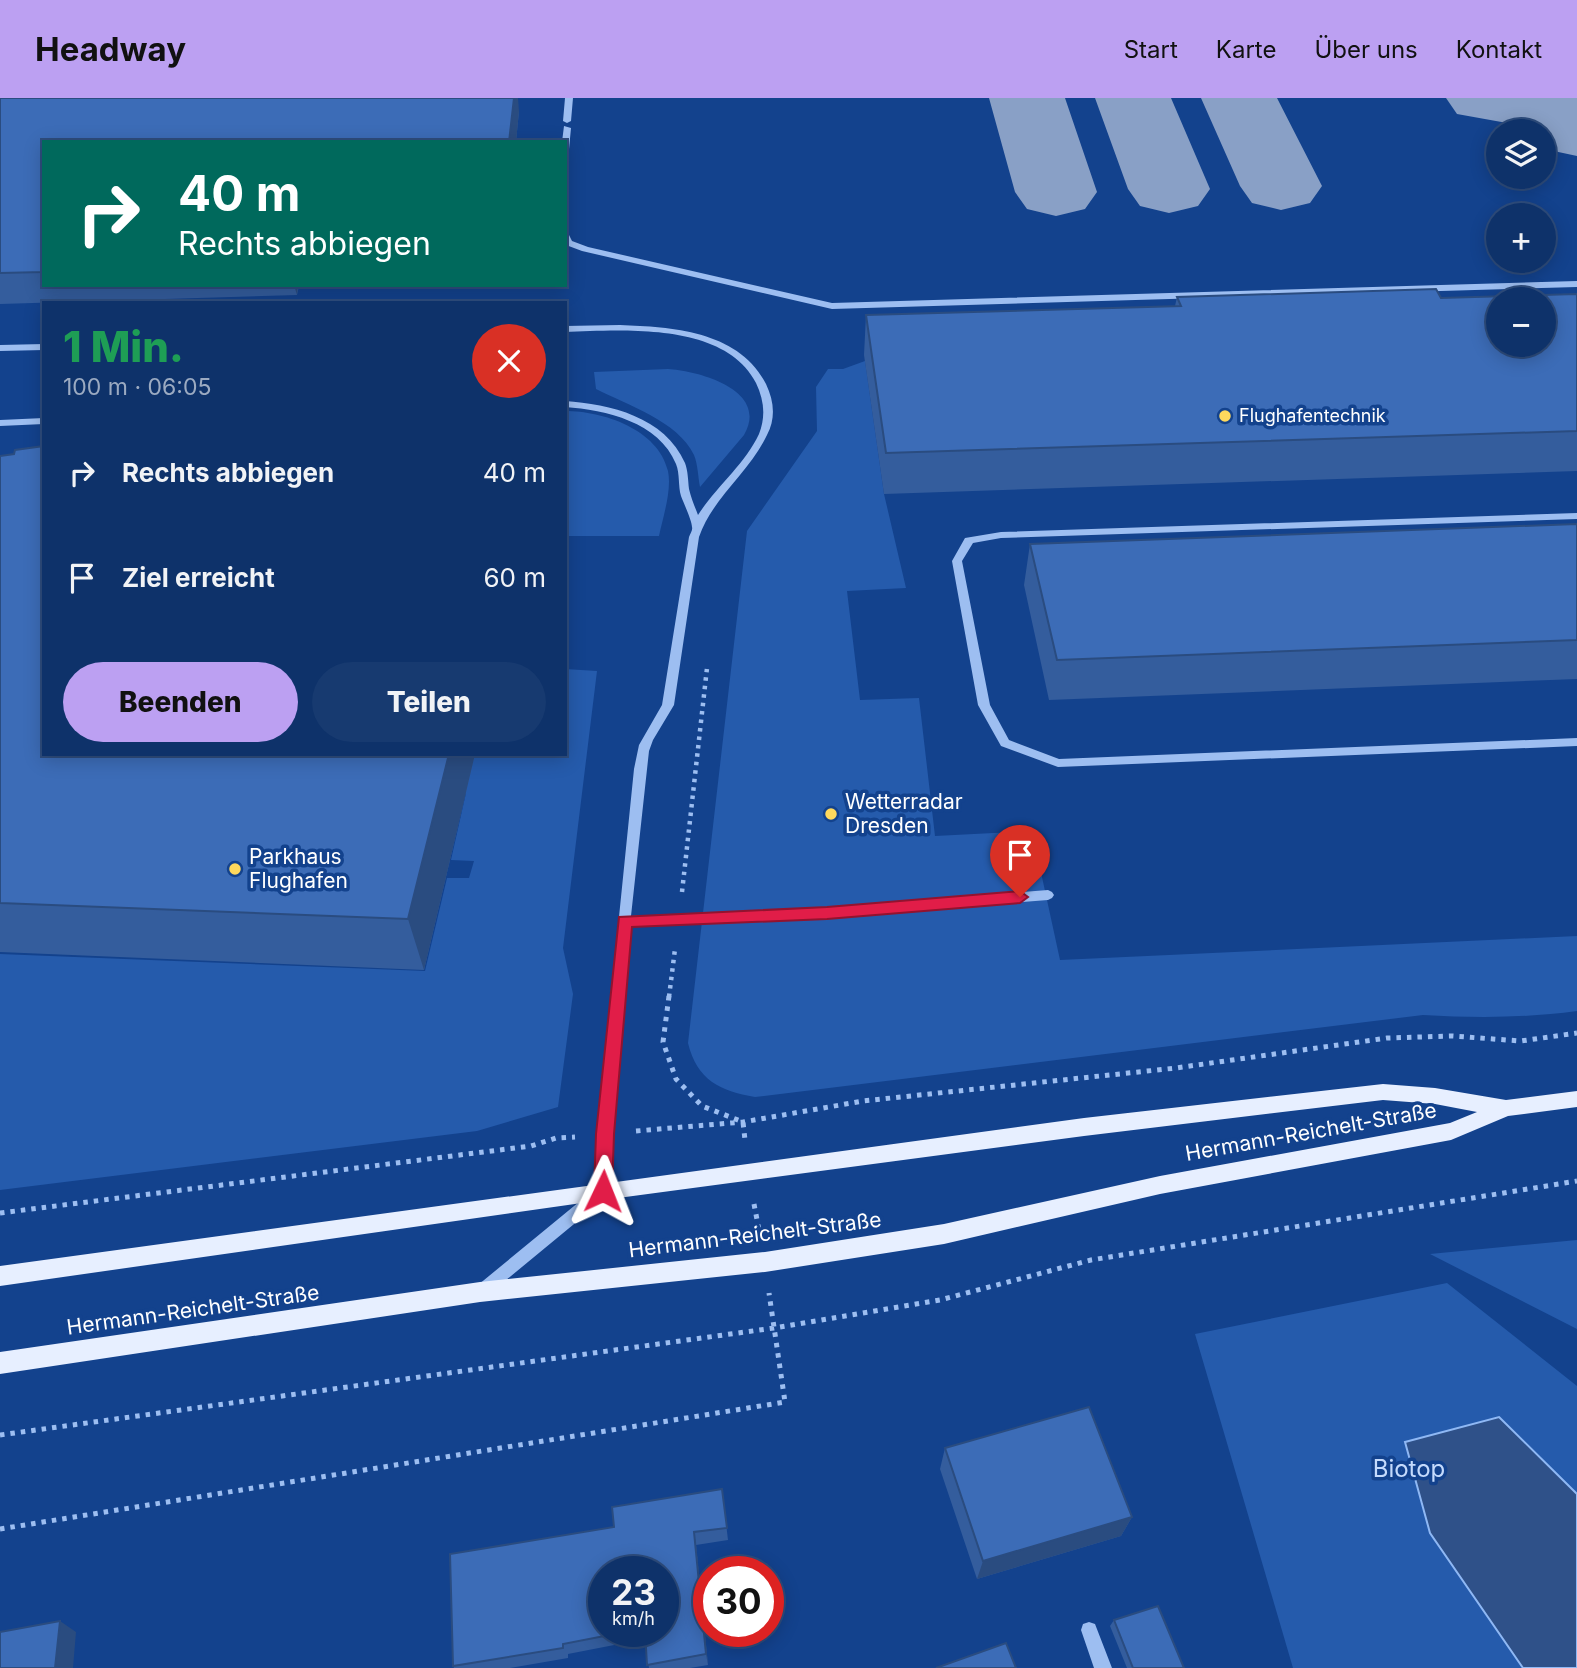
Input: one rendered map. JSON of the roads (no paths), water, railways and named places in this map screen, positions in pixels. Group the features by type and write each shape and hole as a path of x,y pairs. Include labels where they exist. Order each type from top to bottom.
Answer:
{"main road":[{"name":"Hermann-Reichelt-Straße","path":"0,1276 1084,1127 1383,1092 1435,1096 1507,1108"},
{"name":"Hermann-Reichelt-Straße","path":"0,1363 480,1292 765,1262 944,1234 1160,1185 1451,1131 1507,1108 1577,1099"}],"street":[{"path":"566,140 569,98"},
{"path":"567,239 569,243 584,249 832,306 1577,284"},
{"path":"480,1292 603,1191 605,1134 643,748 667,707 696,523 764,433 770,406 760,380 750,366 737,356 695,336 666,330 621,327 567,329"},
{"path":"0,348 42,346"},
{"path":"567,404 617,412 660,436 675,450 682,466 684,491 696,523"},
{"path":"0,423 42,421"},
{"path":"1577,516 1001,535 970,540 957,561 984,705 1005,743 1058,763 1577,742"},
{"path":"625,921 827,913 1048,895"},
{"path":"1089,1630 1103,1668"}],"place":[{"name":"Flughafentechnik","path":"1225,416"},
{"name":"Wetterradar Dresden","path":"831,814"},
{"name":"Parkhaus Flughafen","path":"235,869"}],"park label":[{"name":"Biotop","path":"1409,1469"}]}
